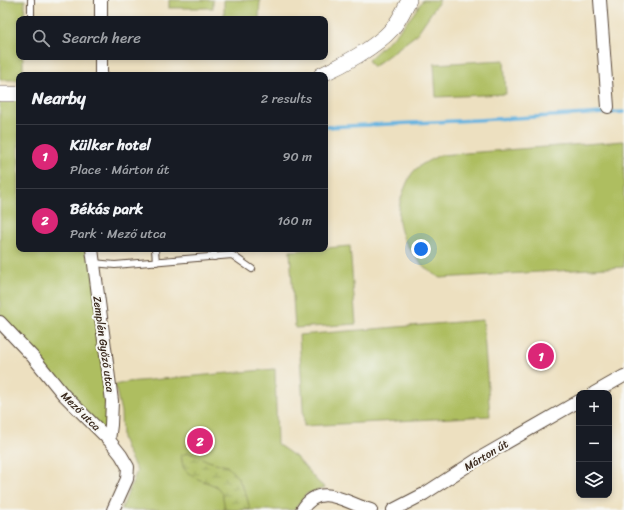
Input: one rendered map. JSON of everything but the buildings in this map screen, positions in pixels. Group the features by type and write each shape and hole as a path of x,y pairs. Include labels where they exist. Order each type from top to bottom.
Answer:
{"street":[{"path":"101,0 101,16"},
{"path":"328,72 357,56 392,29 409,0"},
{"path":"600,0 608,107"},
{"path":"100,72 101,60"},
{"path":"0,94 16,94"},
{"name":"Zemplén Győző utca","path":"92,252 112,401 109,440"},
{"name":"Mező utca","path":"0,322 63,394 122,455 128,467 126,479 113,510"},
{"path":"599,390 624,376"},
{"name":"Márton út","path":"393,510 424,494 478,459 576,403"},
{"path":"302,510 305,504 311,499 319,496 332,496 372,510"}],"lane":[{"path":"31,0 31,16"},
{"path":"155,252 156,262"},
{"path":"214,252 214,257"},
{"path":"93,263 115,265 232,255 252,269"}],"green space":[{"path":"0,0 25,0 24,16 16,16 16,60 23,60 23,72 16,72 16,80 0,80"},
{"path":"169,0 213,0 213,8 169,8"},
{"path":"224,0 260,0 259,16 224,16"},
{"path":"423,0 440,0 416,35 373,67 368,60 395,35 411,17"},
{"path":"504,60 506,94 436,97 434,64"},
{"path":"0,94 16,94 16,252 91,252 99,311 109,439 0,322"},
{"path":"624,141 624,267 440,278 422,265 409,248 401,232 399,224 399,208 409,179 414,171 421,165 440,155"},
{"path":"350,246 356,324 295,328 290,252 328,252 328,248"},
{"path":"483,320 490,416 304,426 299,335"},
{"path":"275,369 277,444 296,457 325,488 306,494 294,510 121,510 137,471 122,438 121,412 115,385 127,382"},
{"path":"188,453 208,461 227,466 238,478 246,494 250,510 224,510 222,493 216,486 198,479 188,473 183,467 181,455"}],"waterway":[{"path":"328,127 624,112"}],"place":[{"name":"Külker hotel","path":"541,356"},
{"name":"Békás park","path":"200,441"}]}
